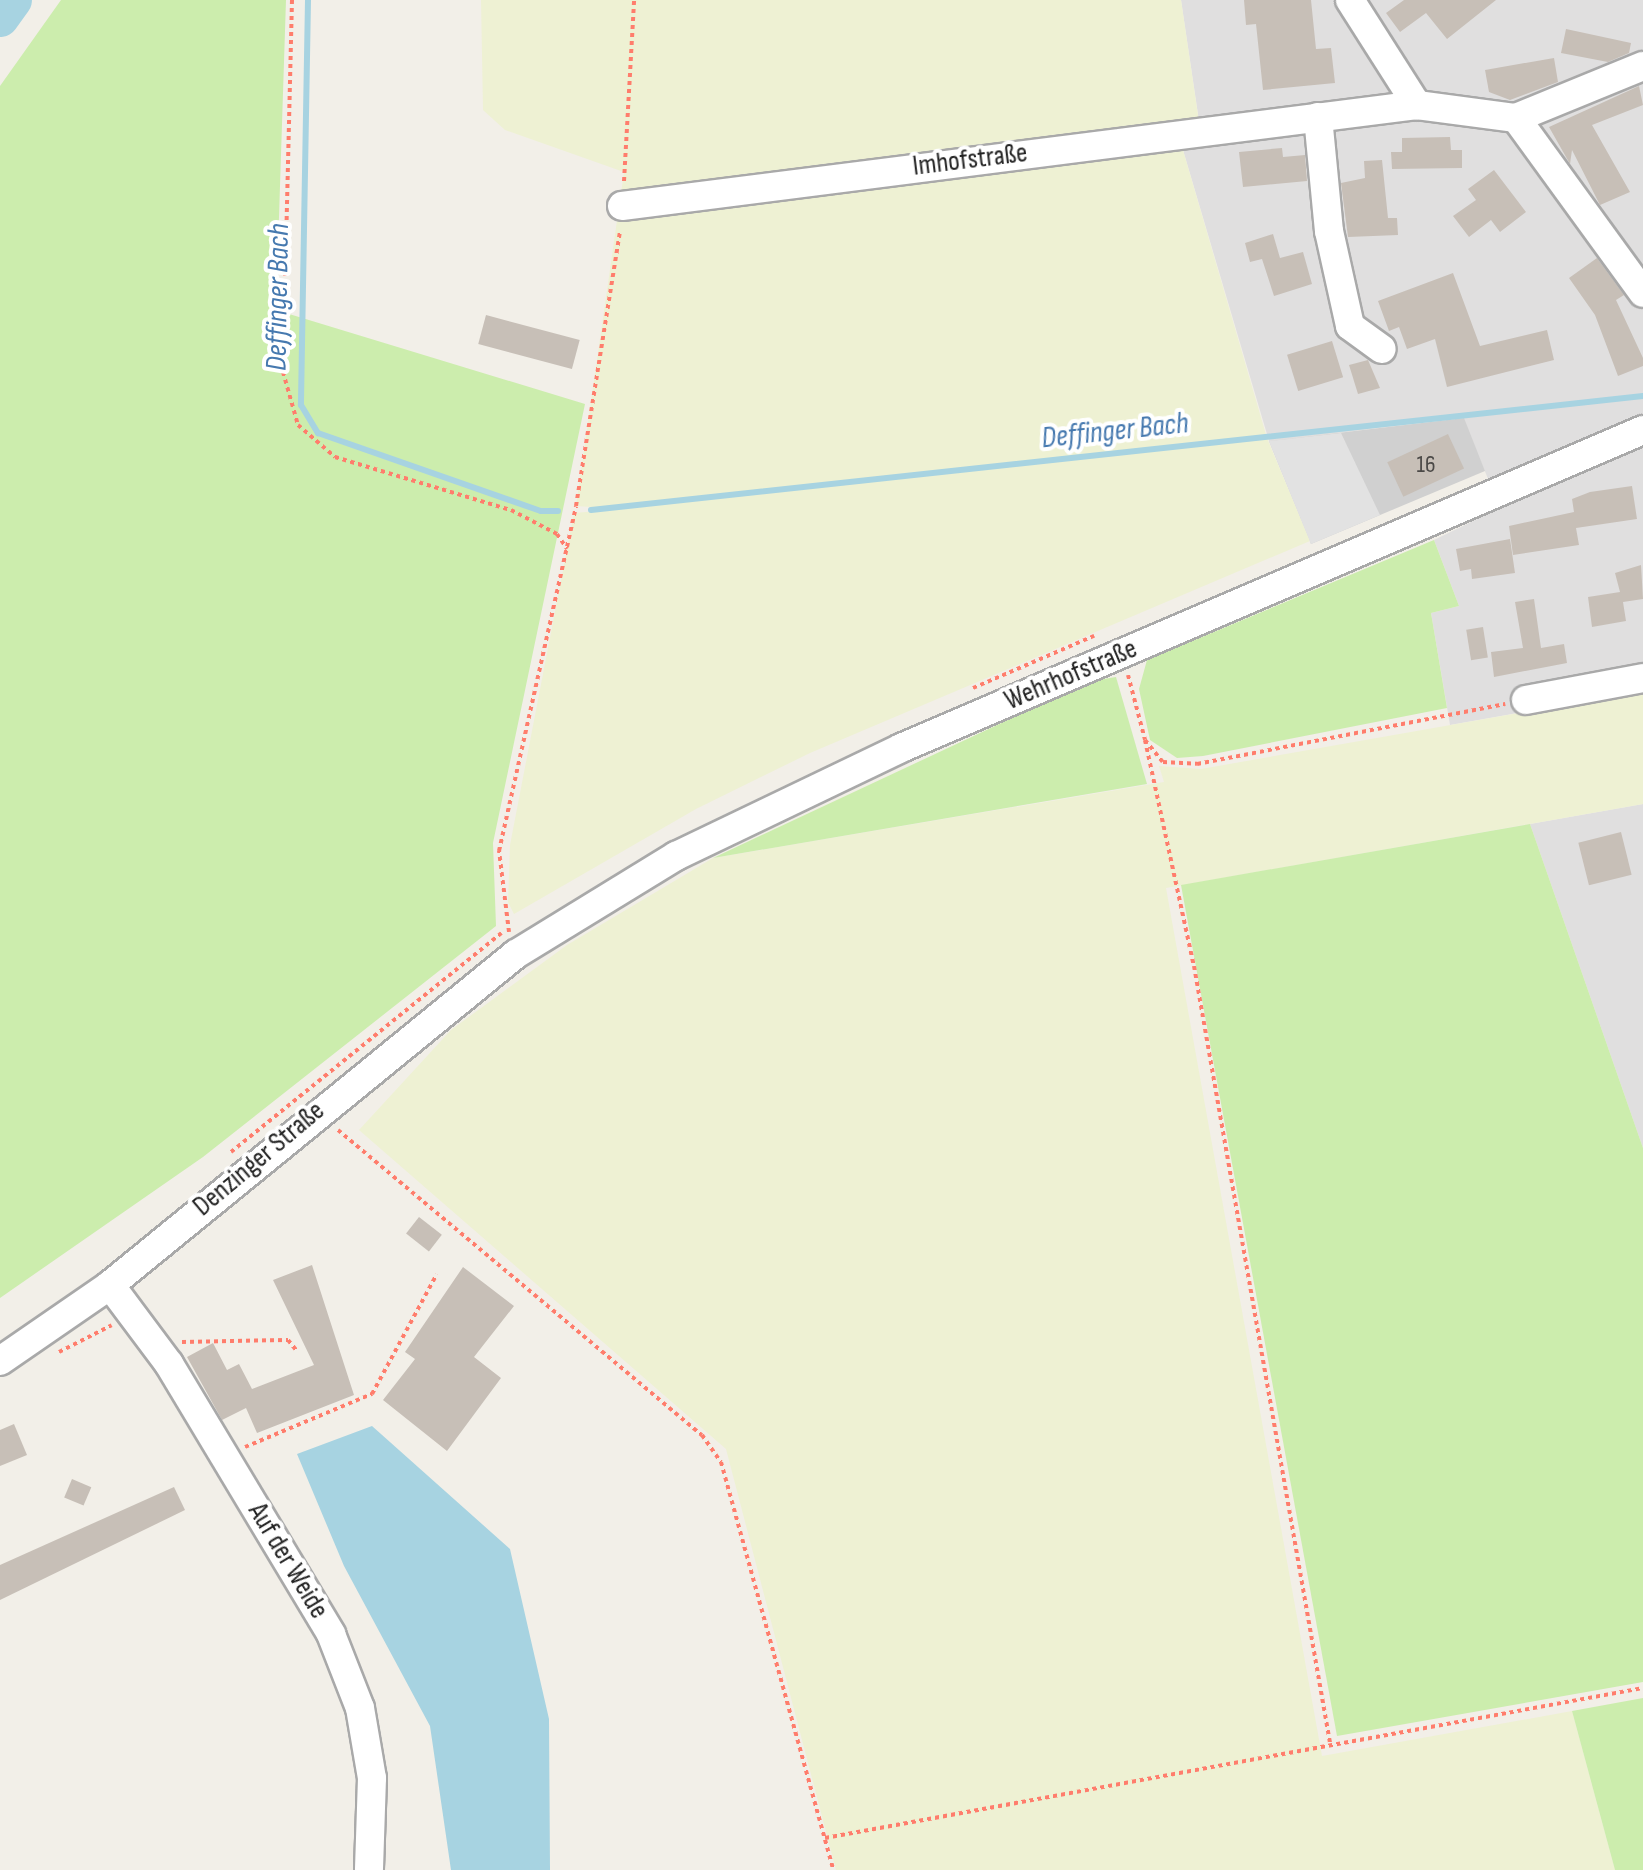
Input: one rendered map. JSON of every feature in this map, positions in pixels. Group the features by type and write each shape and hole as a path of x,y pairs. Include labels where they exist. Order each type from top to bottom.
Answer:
{"street":[{"path":"1350,0 1417,105"},
{"name":"Imhofstraße","path":"622,206 1417,105 1516,118 1643,66"},
{"path":"1318,117 1329,231 1350,326 1372,342"},
{"path":"1516,118 1643,293"},
{"name":"Wehrhofstraße","path":"516,954 676,856 901,748 1643,430"},
{"path":"1526,700 1643,678"},
{"name":"Denzinger Straße","path":"0,1361 110,1285 315,1111 516,954"},
{"name":"Auf der Weide","path":"110,1285 159,1351 331,1634 360,1708 372,1778 369,1870"}],"path":[{"path":"292,0 283,372 298,425 335,457 511,510 557,534 567,549"},
{"path":"503,907 499,851 567,549 622,206 634,0"},
{"path":"1132,694 1145,740 1194,966 1330,1743"},
{"path":"1145,740 1163,762 1197,764 1526,700"},
{"path":"315,1111 702,1435 721,1462 833,1870"},
{"path":"224,1454 372,1394 437,1274"},
{"path":"49,1357 132,1315"},
{"path":"159,1351 204,1338 255,1337 288,1340 297,1351"},
{"path":"825,1838 1643,1688"}],"shaded area":[{"path":"1181,0 1643,0 1643,691 1450,725 1431,613 1459,606 1434,540 1500,508 1463,418 1269,441 1178,133 1199,121"},
{"path":"1464,418 1485,471 1311,544 1269,441"},
{"path":"1341,433 1380,515 1311,544 1269,441"},
{"path":"1643,804 1643,1148 1530,824"}],"green space":[{"path":"61,0 286,0 276,310 585,404 493,843 496,926 203,1157 0,1298 0,86"},
{"path":"481,0 1181,0 1199,122 1178,133 1267,438 1310,541 810,753 696,809 514,914 508,902 510,845 574,513 622,509 576,506 624,172 505,130 483,110"},
{"path":"1434,540 1459,606 1431,613 1447,708 1203,756 1177,758 1150,740 1139,689 1147,660"},
{"path":"1116,677 1147,784 713,858 1091,681"},
{"path":"1643,691 1643,804 1166,888 1322,1756 1572,1711 1615,1870 836,1870 726,1449 359,1130 451,1030 567,945 713,858 1164,782 1159,766 1201,769"},
{"path":"1530,824 1643,1148 1643,1682 1337,1736 1181,885"},
{"path":"1643,1698 1643,1870 1615,1870 1572,1711"}],"water":[{"path":"372,1426 510,1549 549,1719 550,1870 451,1870 430,1726 344,1566 297,1454"}],"building":[{"path":"1244,0 1311,0 1316,49 1331,48 1335,83 1263,90 1256,24 1246,25"},
{"path":"1404,0 1496,0 1447,39 1426,13 1400,32 1386,13"},
{"path":"1566,29 1631,43 1629,53 1608,62 1561,53"},
{"path":"1554,58 1558,82 1510,100 1489,92 1485,70"},
{"path":"1639,86 1643,105 1592,125 1630,192 1600,205 1572,150 1570,164 1549,127"},
{"path":"1450,137 1451,150 1462,150 1462,168 1392,169 1391,152 1402,152 1402,138"},
{"path":"1282,148 1283,157 1305,155 1307,181 1243,187 1239,152"},
{"path":"1382,160 1388,218 1397,218 1398,235 1348,237 1341,183 1365,178 1364,161"},
{"path":"1494,170 1526,212 1500,232 1491,220 1469,237 1453,216 1476,200 1468,189"},
{"path":"1273,234 1280,258 1303,252 1312,284 1274,296 1262,259 1250,262 1245,243"},
{"path":"1597,258 1624,295 1616,300 1643,358 1643,366 1618,376 1595,315 1569,278"},
{"path":"1453,273 1480,346 1547,330 1554,360 1447,387 1435,339 1407,349 1399,327 1389,331 1378,301"},
{"path":"486,315 580,340 572,369 478,344"},
{"path":"1332,341 1343,377 1298,391 1287,355"},
{"path":"1368,360 1380,388 1358,394 1349,365"},
{"path":"1448,434 1464,468 1403,497 1387,462"},
{"path":"1632,486 1637,519 1576,528 1579,545 1513,555 1509,526 1574,512 1572,499 1590,492"},
{"path":"1510,539 1515,573 1472,579 1471,569 1460,571 1456,549"},
{"path":"1641,565 1643,599 1623,602 1626,621 1592,627 1588,597 1620,592 1615,573"},
{"path":"1534,599 1541,648 1564,644 1567,663 1494,677 1491,652 1523,648 1515,602"},
{"path":"1483,627 1488,658 1471,660 1466,630"},
{"path":"1621,832 1632,875 1589,885 1578,843"},
{"path":"419,1217 442,1235 429,1251 406,1234"},
{"path":"312,1265 354,1395 257,1433 246,1408 222,1420 187,1357 213,1343 227,1370 239,1364 252,1389 314,1365 273,1280"},
{"path":"463,1267 514,1306 474,1357 501,1378 447,1451 383,1400 415,1359 405,1352"},
{"path":"14,1424 27,1455 0,1466 0,1430"},
{"path":"72,1479 91,1487 84,1506 64,1497"},
{"path":"174,1487 185,1510 0,1600 0,1565"}],"waterway":[{"path":"0,18 13,0"},
{"name":"Deffinger Bach","path":"308,0 301,405 318,433 541,511 558,511"},
{"name":"Deffinger Bach","path":"591,510 1643,396"}]}
